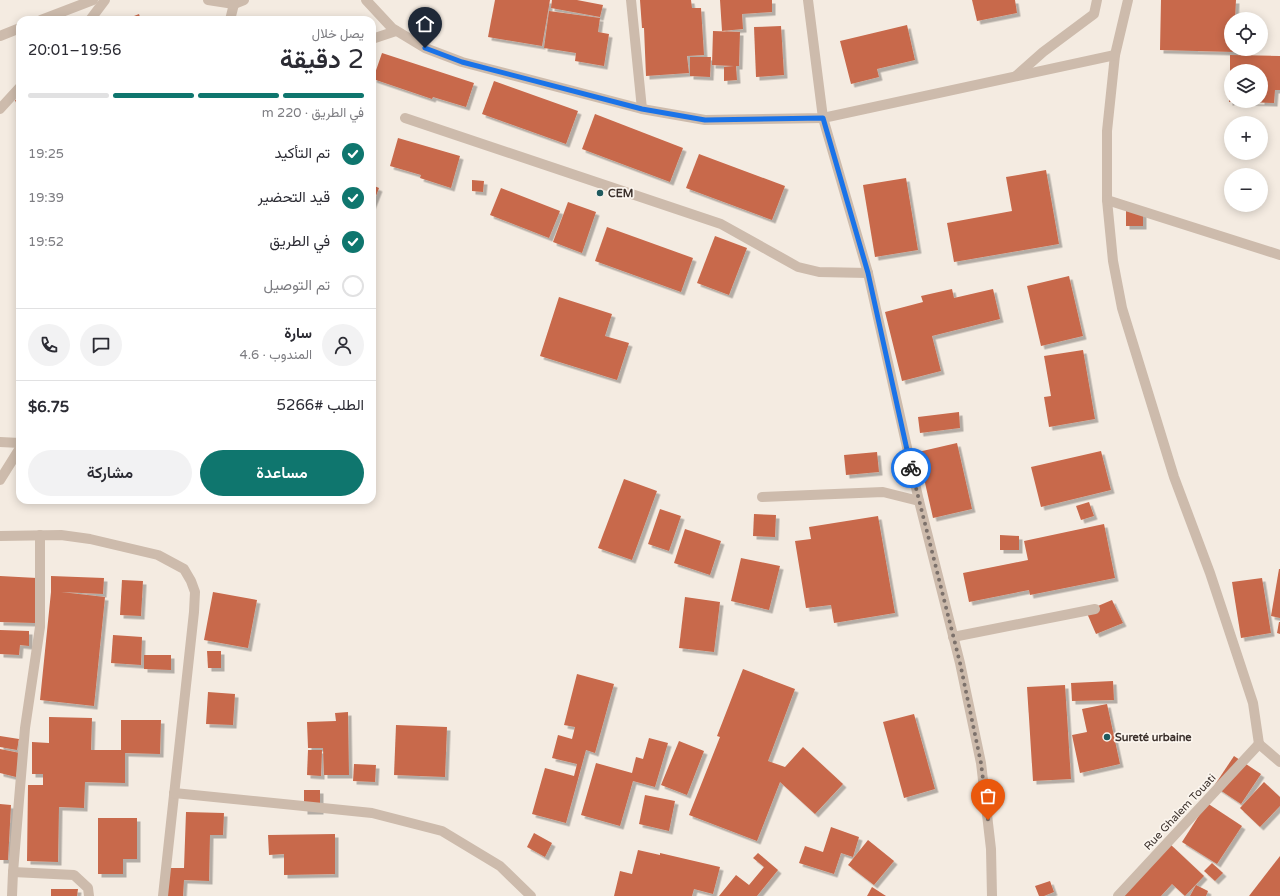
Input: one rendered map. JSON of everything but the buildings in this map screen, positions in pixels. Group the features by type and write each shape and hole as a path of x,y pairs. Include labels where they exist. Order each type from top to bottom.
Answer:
{"street":[{"path":"52,16 94,0"},
{"path":"93,16 105,0"},
{"path":"208,0 234,4 244,0"},
{"path":"366,0 396,31 425,48 462,62 642,109 705,120 823,118 1116,55"},
{"path":"631,0 642,109"},
{"path":"808,0 823,118 868,273 919,501 953,637 981,763 991,849 992,896"},
{"path":"1015,77 1043,52 1094,14 1097,0"},
{"path":"1128,0 1116,55 1107,131 1107,200 1113,261 1122,308 1174,477 1210,573 1253,703 1260,744 1280,762"},
{"path":"231,16 234,4"},
{"path":"0,36 16,30"},
{"path":"376,38 396,31"},
{"path":"0,109 16,91"},
{"path":"405,118 721,224 798,267 819,272 868,273"},
{"path":"1107,200 1280,255"},
{"path":"0,442 16,443"},
{"path":"0,480 16,454"},
{"path":"762,497 883,492 919,501"},
{"path":"12,896 25,728 40,627 40,535"},
{"path":"0,536 61,535 90,539 158,555 184,569 191,581 195,592 194,612 163,896"},
{"path":"953,637 1095,609"},
{"name":"Rue Ghalem Touati","path":"1118,896 1260,744"},
{"path":"174,793 372,813 442,831 500,866 531,896"},
{"path":"13,872 74,875 88,888 90,896"}],"way so far":[{"path":"911,468 960,663 981,763 988,820"}],"place":[{"name":"CEM","path":"600,193"},
{"name":"Sureté urbaine","path":"1107,737"}],"route":[{"path":"425,48 462,62 642,109 705,120 823,118 868,273 911,468"}]}
